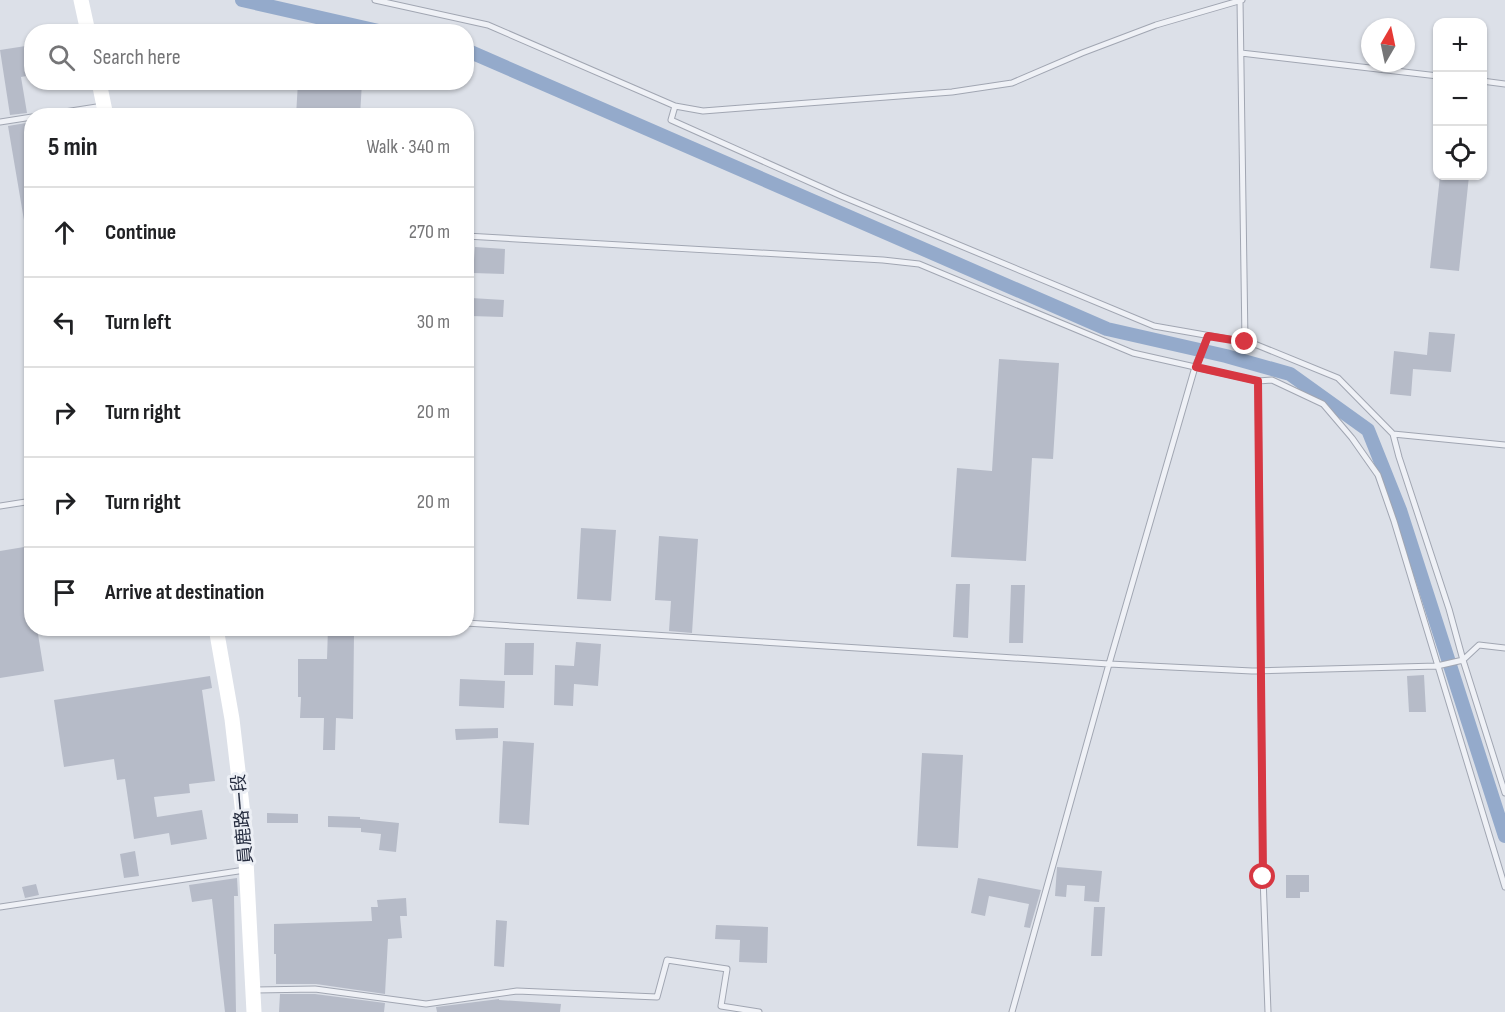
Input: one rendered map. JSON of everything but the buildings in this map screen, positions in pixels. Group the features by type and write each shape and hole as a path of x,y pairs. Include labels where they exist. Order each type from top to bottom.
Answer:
{"main road":[{"path":"81,0 86,24"},
{"path":"101,90 105,108"},
{"name":"員鹿路一段","path":"217,636 232,719 244,823 254,1012"}],"lane":[{"path":"375,0 488,25 675,106 703,111 952,92 1012,84 1082,53 1156,25 1240,0 1245,342"},
{"path":"1241,53 1433,76"},
{"path":"1487,82 1505,84"},
{"path":"675,106 671,120 841,196 1154,326 1245,342 1338,378 1393,434 1505,793"},
{"path":"0,122 24,118"},
{"path":"474,236 871,259 920,264 1133,353 1258,381 1272,380 1323,404 1352,438 1378,475 1505,887"},
{"path":"1012,1012 1109,664 1196,367 1208,336"},
{"path":"1258,381 1263,877 1268,1012"},
{"path":"1393,434 1505,446"},
{"path":"0,506 24,502"},
{"path":"474,624 1109,664 1261,671 1437,666 1463,660 1479,645 1505,648"},
{"path":"0,907 246,870"},
{"path":"253,990 315,989 426,1004 517,991 657,997 667,960 727,969 721,1006 759,1012"}],"waterway":[{"path":"242,0 348,24"},
{"path":"474,53 1107,329 1226,356 1290,374 1368,430 1400,510 1505,836"}],"route":[{"path":"1245,342 1208,336 1196,367 1258,381 1263,877"}]}
